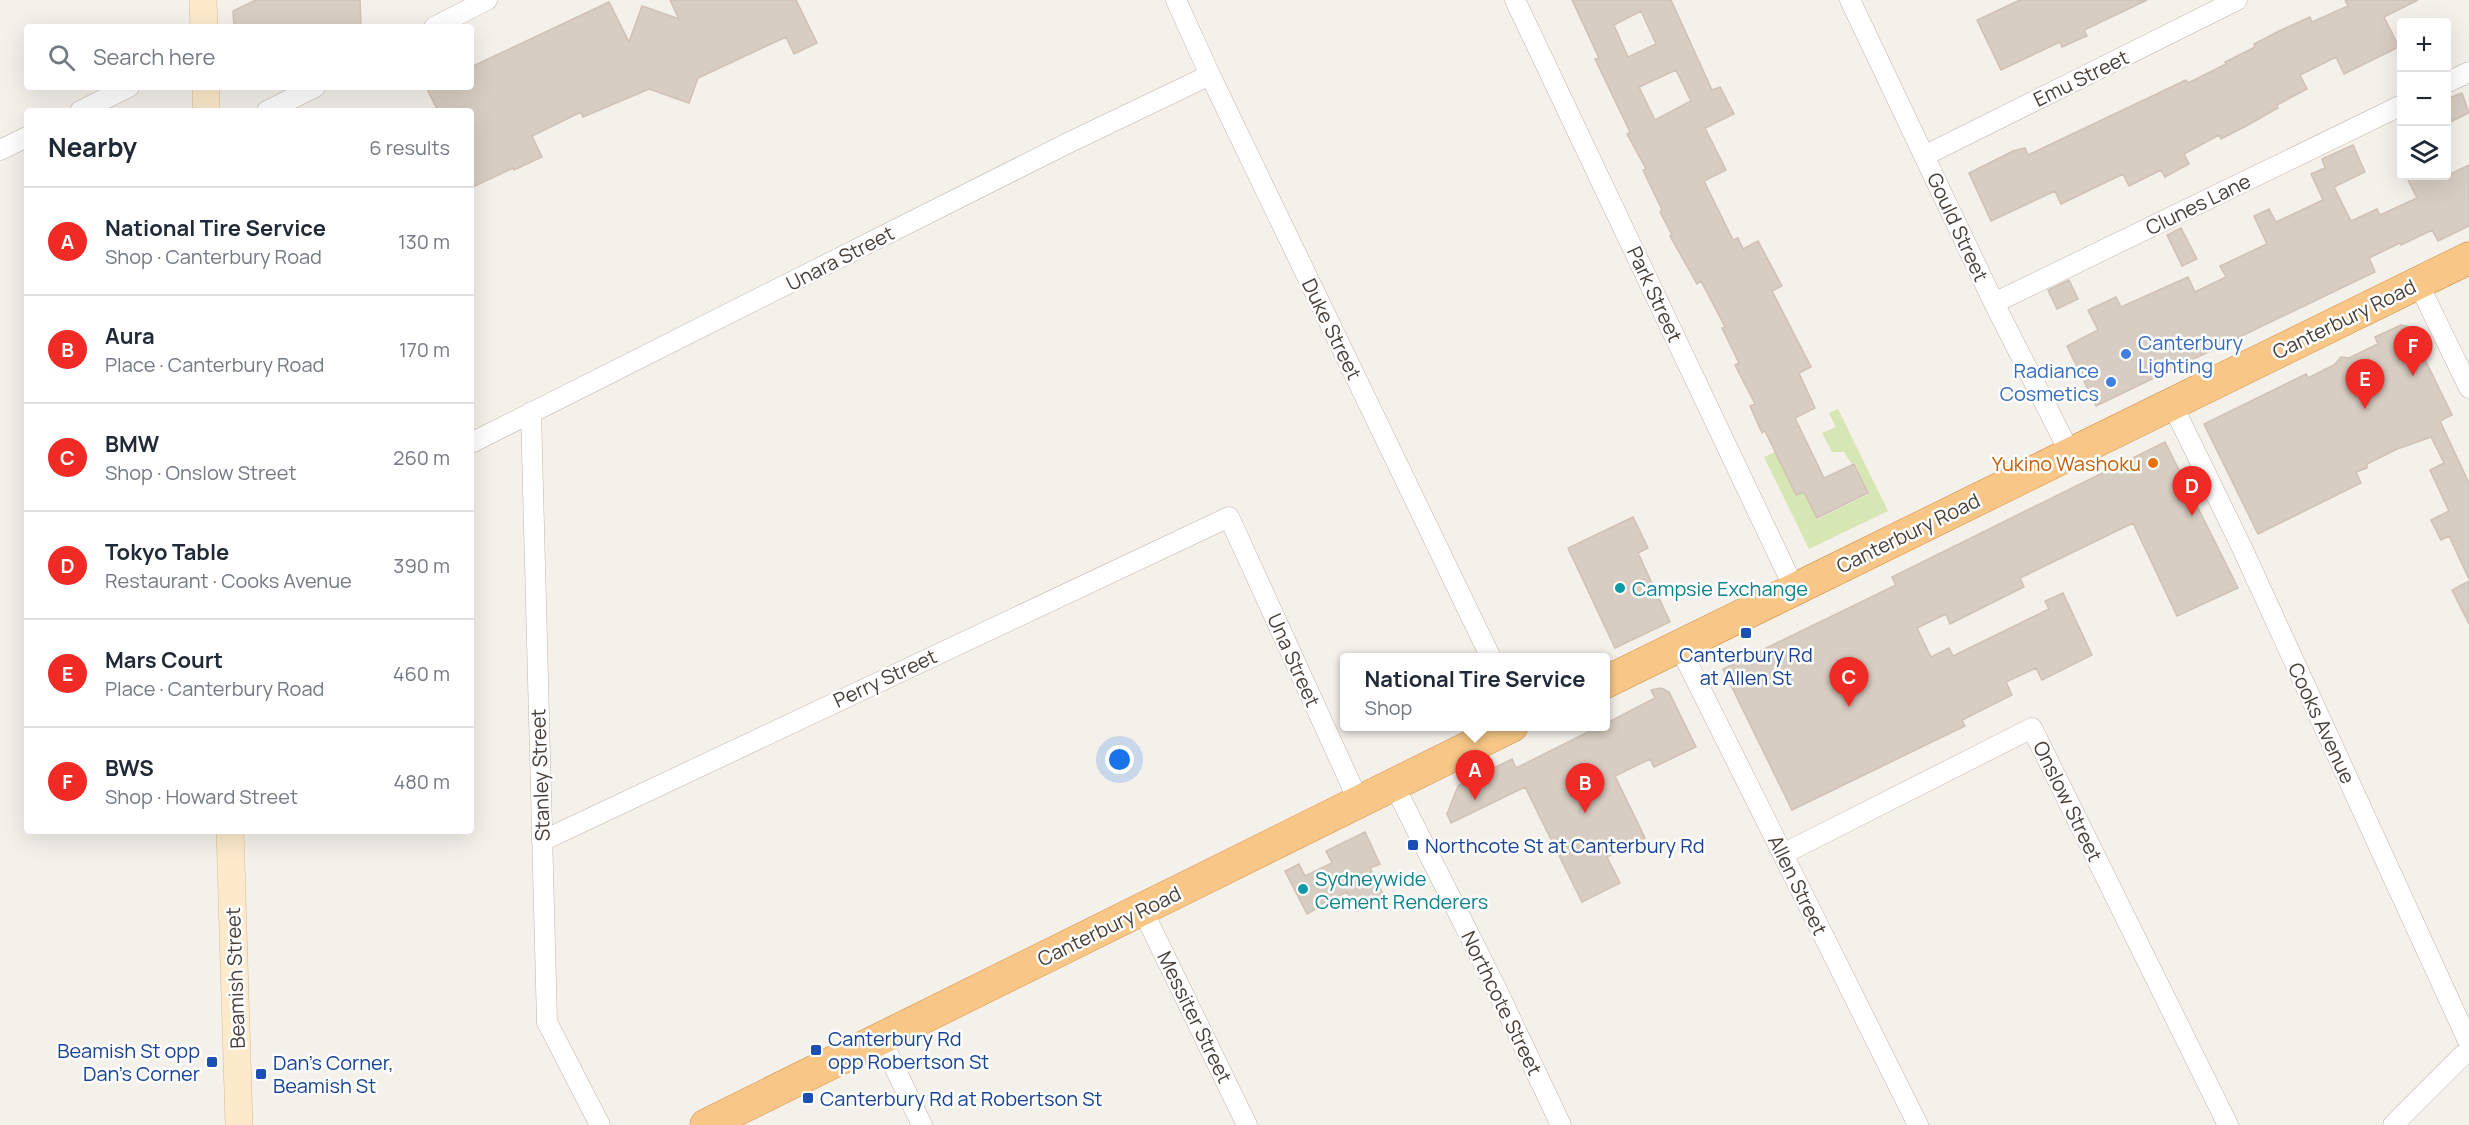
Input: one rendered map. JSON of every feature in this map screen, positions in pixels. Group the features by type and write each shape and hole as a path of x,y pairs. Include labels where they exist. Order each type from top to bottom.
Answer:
{"highway":[{"name":"Canterbury Road","path":"1610,680 2469,258"},
{"name":"Canterbury Road","path":"706,1125 1502,731"}],"main road":[{"path":"203,0 204,24"},
{"path":"206,90 206,108"},
{"name":"Beamish Street","path":"230,834 239,1125"}],"street":[{"path":"440,24 487,0"},
{"name":"Duke Street","path":"1176,0 1489,653"},
{"name":"Park Street","path":"1515,0 1794,588"},
{"name":"Gould Street","path":"1850,0 1994,303 2070,453"},
{"name":"Emu Street","path":"1924,156 2237,0"},
{"path":"2451,81 2469,72"},
{"name":"Unara Street","path":"474,441 1068,143 1210,75"},
{"path":"86,108 123,90"},
{"path":"273,108 309,90"},
{"name":"Clunes Lane","path":"1994,303 2397,107"},
{"path":"0,150 24,138"},
{"path":"2418,283 2469,388"},
{"name":"Cooks Avenue","path":"2172,404 2243,550 2469,1043"},
{"name":"Stanley Street","path":"531,412 548,1022 600,1125"},
{"name":"Perry Street","path":"542,841 1229,517"},
{"name":"Una Street","path":"1229,517 1359,802"},
{"name":"Allen Street","path":"1678,646 1918,1125"},
{"name":"Onslow Street","path":"1783,854 2032,728 2228,1125"},
{"name":"Northcote Street","path":"1394,785 1496,988 1561,1125"},
{"name":"Messiter Street","path":"1142,909 1247,1125"},
{"path":"881,1039 922,1125"},
{"path":"2393,1125 2469,1049"}],"green space":[{"path":"1838,409 1888,511 1809,549 1764,457 1775,452 1795,495 1804,491 1818,519 1869,494 1855,463 1851,463 1844,452 1832,452 1822,433 1836,427 1829,413"}],"building":[{"path":"256,0 360,0 361,24 234,24 233,11"},
{"path":"670,0 796,0 817,43 794,54 786,37 698,78 689,103 649,89 583,117 581,112 532,136 542,157 475,186 474,108 436,108 428,90 474,90 474,66 609,2 629,42 642,6 679,19"},
{"path":"1572,0 1671,0 1712,90 1720,87 1734,114 1705,128 1726,170 1704,181 1733,240 1738,238 1743,249 1758,241 1782,286 1772,291 1811,367 1799,373 1815,408 1795,418 1824,478 1854,464 1868,493 1817,518 1804,492 1796,495 1765,431 1762,433 1750,406 1755,404 1735,365 1739,363 1722,328 1725,327 1701,281 1697,284 1670,236 1672,235 1660,212 1662,210 1643,170 1646,169 1627,134 1630,132 1595,59 1599,58","holes":["1641,11 1656,44 1628,57 1614,25","1676,70 1691,101 1655,120 1639,87"]},
{"path":"2020,0 2147,0 2084,30 2087,36 2062,47 2060,42 2001,70 1977,20"},
{"path":"2345,0 2418,0 2384,17 2397,43 2397,48 2344,74 2336,57 2300,75 2307,89 2277,105 2278,108 2248,125 2221,139 2219,135 2184,154 2189,164 2165,177 2161,170 2129,186 2123,174 2061,204 2055,191 1991,221 1969,173 2013,151 2025,148 2028,155 2186,80 2188,83 2226,64 2225,62 2255,47 2254,44 2279,31 2310,17 2312,22 2348,6"},
{"path":"2462,93 2469,113 2451,122 2451,97"},
{"path":"2353,145 2365,172 2334,187 2351,221 2377,209 2380,215 2417,198 2408,180 2451,180 2451,174 2469,165 2469,226 2438,241 2432,230 2401,245 2400,243 2369,258 2375,272 2096,406 2067,346 2098,330 2088,310 2116,297 2121,307 2188,277 2195,292 2226,277 2220,266 2267,244 2254,216 2269,209 2276,222 2323,200 2311,174 2325,168 2322,159"},
{"path":"2181,228 2197,259 2182,266 2167,235"},
{"path":"2069,280 2078,299 2057,309 2048,290"},
{"path":"2401,325 2409,327 2452,415 2440,421 2469,483 2469,579 2449,536 2441,540 2431,520 2449,511 2430,470 2444,463 2431,437 2397,449 2367,464 2367,468 2356,472 2361,483 2258,534 2204,424 2306,374 2308,378 2334,365 2341,357 2349,358 2378,344 2375,337"},
{"path":"2165,442 2238,588 2177,616 2133,523 2020,578 2024,587 1950,624 1946,614 1917,628 1931,657 1949,648 1953,656 2049,609 2045,601 2063,593 2092,655 2042,680 2036,668 2006,682 2012,695 1962,720 1965,726 1792,810 1723,669 1896,585 1892,577"},
{"name":"Campsie Exchange","path":"1633,517 1648,548 1638,553 1670,622 1615,648 1568,548"},
{"path":"2469,581 2469,624 2452,590"},
{"path":"1661,688 1669,692 1696,747 1654,767 1650,759 1615,776 1645,838 1607,857 1620,883 1582,902 1525,787 1451,823 1447,814 1458,786 1512,759 1516,768 1590,731 1610,731 1610,721 1655,698 1651,690"},
{"path":"1365,832 1380,864 1370,868 1385,898 1357,911 1347,892 1319,905 1320,907 1307,914 1285,871 1299,864 1305,876 1332,863 1326,851"}],"place":[{"name":"Canterbury Lighting","path":"2126,354"},
{"name":"BWS","path":"2413,376"},
{"name":"Radiance Cosmetics","path":"2111,382"},
{"name":"Mars Court","path":"2365,409"},
{"name":"Yukino Washoku","path":"2153,463"},
{"name":"Tokyo Table","path":"2192,516"},
{"name":"Campsie Exchange","path":"1620,588"},
{"name":"Canterbury Rd at Allen St","path":"1746,633"},
{"name":"BMW","path":"1849,707"},
{"name":"National Tire Service","path":"1475,800"},
{"name":"Aura","path":"1585,813"},
{"name":"Northcote St at Canterbury Rd","path":"1413,845"},
{"name":"Sydneywide Cement Renderers","path":"1303,889"},
{"name":"Canterbury Rd opp Robertson St","path":"816,1050"},
{"name":"Beamish St opp Dan's Corner","path":"212,1062"},
{"name":"Dan's Corner, Beamish St","path":"261,1074"},
{"name":"Canterbury Rd at Robertson St","path":"808,1098"}]}
